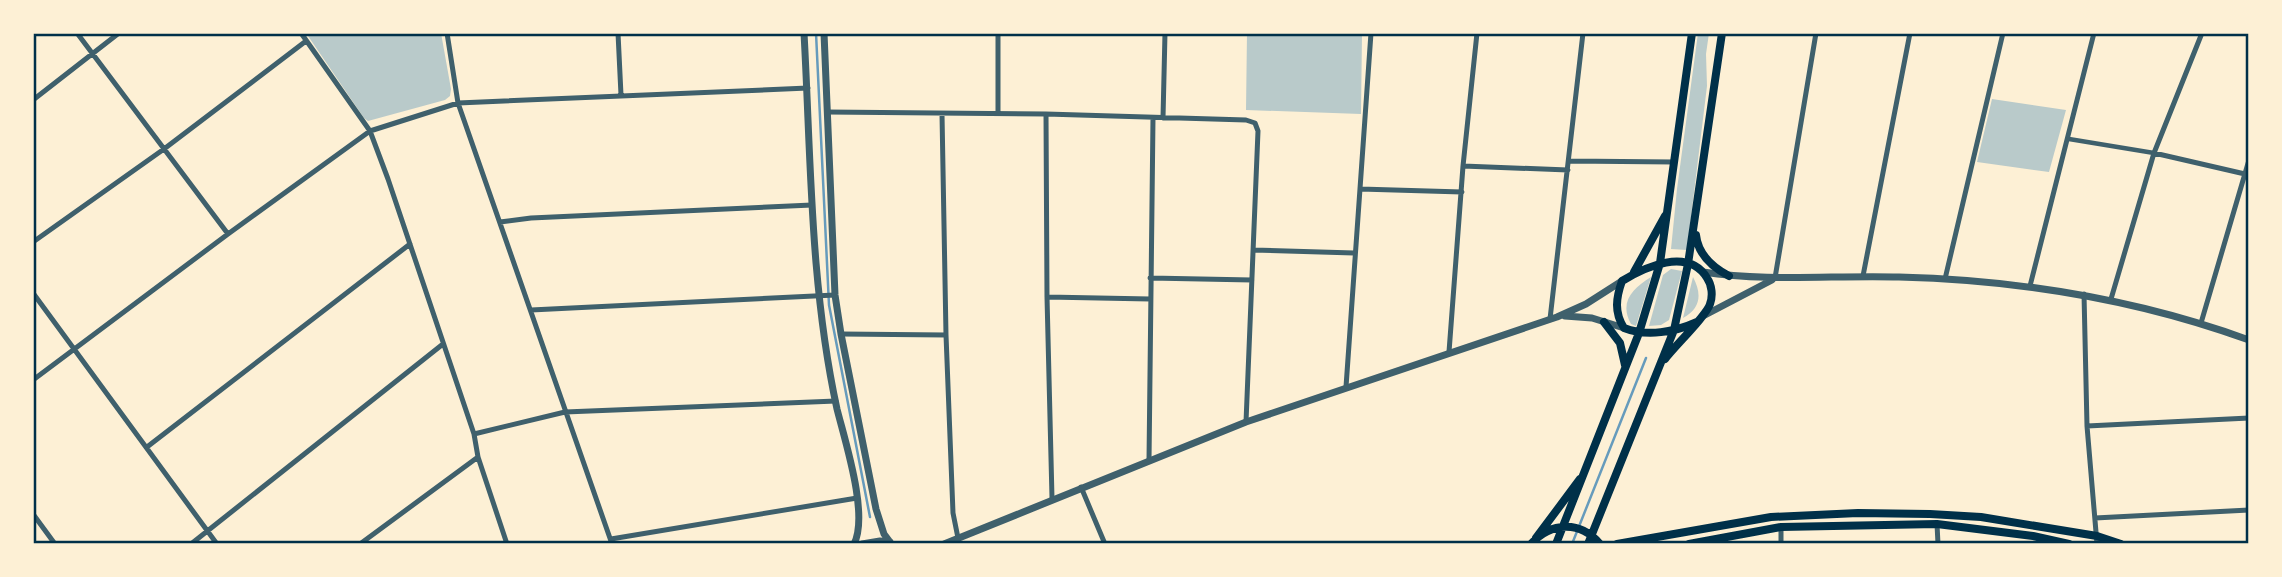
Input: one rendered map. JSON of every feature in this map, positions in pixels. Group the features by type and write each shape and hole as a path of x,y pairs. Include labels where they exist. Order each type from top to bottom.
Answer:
{"main road":[{"path":"1556,544 1567,526 1625,369 1643,333 1660,263 1692,33"},
{"path":"1588,544 1589,533 1660,366 1688,264 1722,33"},
{"path":"1632,275 1669,207"},
{"path":"1694,221 1696,240 1703,256 1714,268 1729,276"},
{"path":"1660,366 1704,315 1711,304 1712,290 1703,272 1678,262 1660,263 1622,281 1616,302 1618,319 1624,328 1643,333 1670,331 1697,322"},
{"path":"1604,322 1620,343 1625,369"},
{"path":"1532,542 1586,471"},
{"path":"1532,542 1551,528 1567,526 1589,533 1599,543 1616,544 1699,528 1807,514 1849,513 1981,517 2121,544"},
{"path":"1821,526 1820,521 1824,517 1849,513"},
{"path":"1689,544 1805,523 1808,520 1807,514"},
{"path":"1781,527 1937,524 2033,536 2069,544"},
{"path":"1653,544 1699,528"}],"street":[{"path":"77,33 228,234"},
{"path":"33,100 120,33"},
{"path":"301,33 370,131 474,434 478,457 507,544"},
{"path":"447,33 458,103 612,541 857,498"},
{"path":"618,33 621,95"},
{"path":"804,33 812,205 835,401 860,522 854,544"},
{"path":"824,33 834,295 876,509 884,534 892,543"},
{"path":"998,33 998,113"},
{"path":"1163,118 1165,33"},
{"path":"1346,387 1371,33"},
{"path":"1449,352 1463,166 1477,33"},
{"path":"1553,318 1583,33"},
{"path":"1775,278 1816,33"},
{"path":"1863,276 1890,125 1910,33"},
{"path":"1945,279 2003,33"},
{"path":"2030,286 2094,33"},
{"path":"2110,299 2154,153 2202,33"},
{"path":"33,242 164,149 306,41"},
{"path":"33,380 370,131 458,103 807,88"},
{"path":"827,111 1046,114 1246,120 1255,123 1258,131 1245,422"},
{"path":"942,114 946,335 953,513 958,538"},
{"path":"1046,114 1046,297 1052,498"},
{"path":"1149,461 1153,118"},
{"path":"2068,139 2154,153 2247,175"},
{"path":"2201,323 2247,175 2249,160"},
{"path":"1569,161 1674,162"},
{"path":"1463,166 1568,170"},
{"path":"1360,189 1462,192"},
{"path":"500,222 531,218 812,205"},
{"path":"147,447 410,244"},
{"path":"1253,250 1354,253"},
{"path":"1703,272 1775,278 1863,276 1945,279 2030,286 2110,299 2201,323 2249,340"},
{"path":"1150,278 1252,280"},
{"path":"1704,315 1775,278"},
{"path":"943,543 1245,422 1553,318 1586,304 1622,281"},
{"path":"33,293 217,544"},
{"path":"2084,294 2087,426 2097,540"},
{"path":"531,310 834,295"},
{"path":"1046,297 1150,299"},
{"path":"1553,318 1581,316 1624,328"},
{"path":"841,334 946,335"},
{"path":"191,544 443,344"},
{"path":"474,434 565,412 835,401"},
{"path":"2087,426 2249,418"},
{"path":"360,544 478,457"},
{"path":"1081,487 1105,544"},
{"path":"2095,518 2249,510"},
{"path":"33,514 55,544"},
{"path":"1937,524 1938,544"},
{"path":"1781,527 1781,544"},
{"path":"863,544 880,541 892,543"}],"shaded area":[{"path":"306,33 441,33 450,96 445,100 368,121"},
{"path":"1247,33 1362,33 1361,114 1246,110"},
{"path":"1698,33 1709,33 1706,54 1707,86 1687,250 1671,249 1677,189"},
{"path":"1992,99 2066,110 2049,172 1977,162"},
{"path":"1671,269 1682,271 1669,320 1661,325 1649,326 1663,275"},
{"path":"1651,277 1636,326 1631,324 1626,309 1627,303 1633,291"},
{"path":"1693,277 1698,289 1698,300 1693,310 1683,318"}],"waterway":[{"path":"816,33 829,305 870,517"},
{"path":"1572,544 1646,358"}]}
